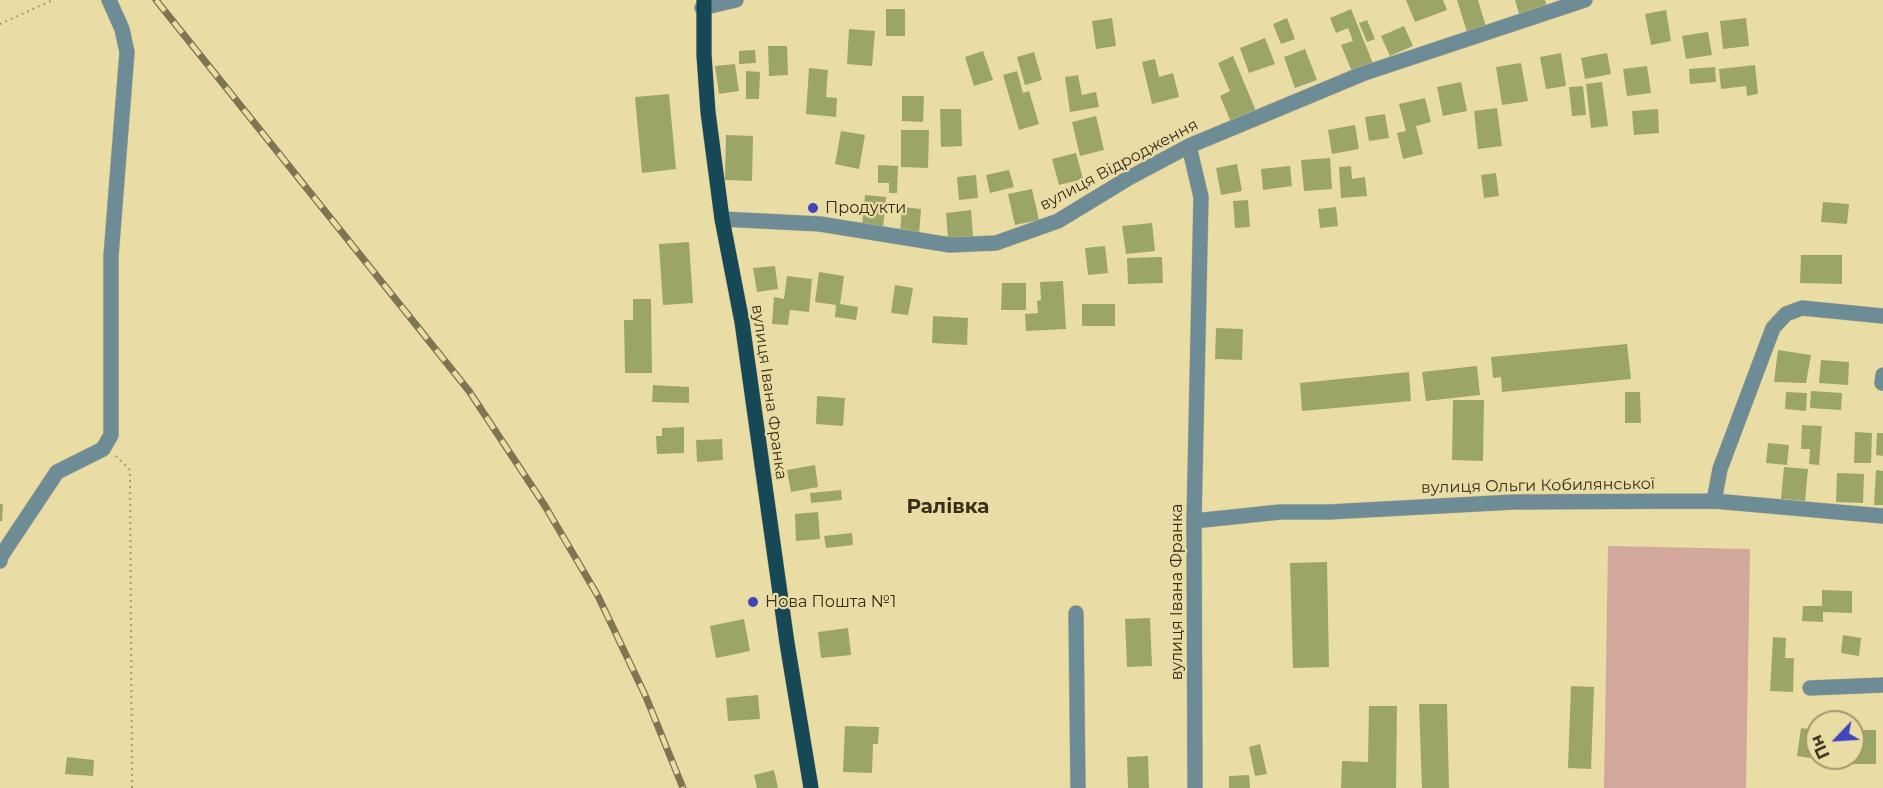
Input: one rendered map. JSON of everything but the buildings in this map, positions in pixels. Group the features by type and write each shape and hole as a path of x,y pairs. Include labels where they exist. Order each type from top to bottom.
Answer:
{"main road":[{"name":"вулиця Івана Франка","path":"703,4 708,112 722,219 742,322 811,788"}],"street":[{"path":"0,561 1,556 57,471 103,449 111,435 111,256 127,52 122,29 109,0"},
{"path":"703,4 736,0"},
{"name":"вулиця Відродження","path":"722,219 820,224 950,245 996,243 1058,221 1127,179 1189,146 1362,74 1585,0"},
{"name":"вулиця Івана Франка","path":"1189,146 1201,197 1194,521 1195,788"},
{"path":"1714,501 1720,469 1773,328 1786,314 1802,308 1883,316"},
{"path":"1882,383 1883,375"},
{"name":"вулиця Ольги Кобилянської","path":"1194,521 1280,512 1329,512 1514,502 1714,501 1883,516"},
{"path":"1076,613 1078,788"},
{"path":"1810,688 1883,685"}],"path":[{"path":"0,24 53,0"},
{"path":"105,445 130,470 132,788"}],"shaded area":[{"path":"1608,546 1750,549 1746,788 1604,788"}],"railway":[{"path":"156,0 469,391 545,506 598,596 646,697 683,788"}],"place":[{"name":"Продукти","path":"813,208"},
{"name":"Нова Пошта №1","path":"753,602"}],"district":[{"name":"Ралівка","path":"948,507"}]}
